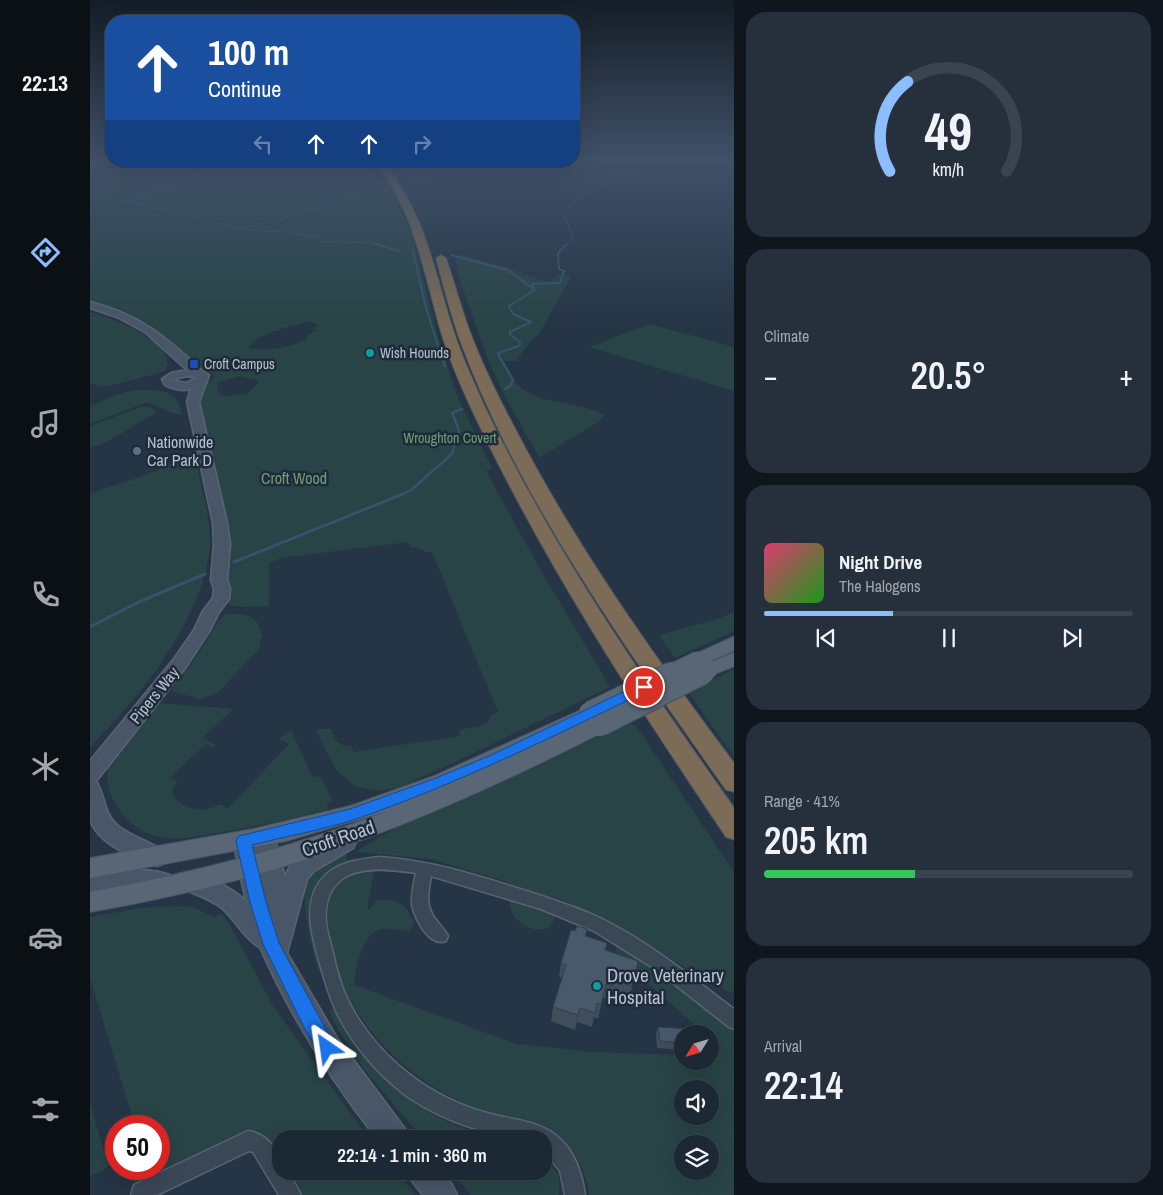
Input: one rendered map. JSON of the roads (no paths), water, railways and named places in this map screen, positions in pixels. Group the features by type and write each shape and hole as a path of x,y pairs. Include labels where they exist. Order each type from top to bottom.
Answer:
{"highway":[{"path":"412,215 425,249 446,328 460,366 521,494 594,618 658,720 734,830"},
{"path":"424,215 438,248 456,312 470,347 497,408 537,484 594,578 686,717 734,783"}],"main road":[{"path":"90,305 118,314 159,337 198,378"},
{"path":"172,382 176,356"},
{"path":"172,382 182,386 198,378"},
{"path":"192,402 198,378"},
{"path":"172,382 192,402"},
{"name":"Pipers Way","path":"90,775 180,663 202,630 211,611 221,599 222,589 219,580 222,544 220,523 192,402"},
{"name":"Croft Road","path":"90,902 260,863 369,828 472,786 595,719 703,666 734,642"},
{"name":"Croft Road","path":"703,666 734,658"},
{"name":"Croft Road","path":"90,868 253,839 351,814 407,795 595,719"},
{"path":"90,788 99,817 111,831 132,847 157,856"},
{"path":"275,954 299,872 322,855 369,828"},
{"path":"253,839 260,863 285,920"},
{"path":"260,863 264,925 275,954 311,1023 366,1104 388,1130"},
{"path":"90,884 135,878 179,883 215,890 238,907 275,954"},
{"path":"430,1180 442,1195"}],"street":[{"name":"Croft Road","path":"575,1195 574,1184 568,1166 552,1144 528,1131 484,1122 452,1110 428,1098 407,1083 371,1049 352,1024 338,998 325,956 318,920 319,904 326,886 337,875 356,866 390,863 425,870 560,909 595,924 621,939 703,996 734,1021"},
{"path":"425,870 419,892 419,903 426,920 440,936"},
{"path":"141,1194 248,1141 256,1142 260,1145 291,1195"}],"waterway":[{"path":"184,215 243,229"},
{"path":"241,228 292,215"},
{"path":"534,288 532,284 560,283 564,271 559,269 558,253 573,238 564,215"},
{"path":"246,230 286,232"},
{"path":"290,233 316,237 325,242 340,242"},
{"path":"343,242 381,245"},
{"path":"376,244 399,251"},
{"path":"413,251 426,308 441,355"},
{"path":"451,255 508,270 535,290 509,306 513,314 531,322 510,332 510,335 520,342 519,346 498,353 499,355"},
{"path":"441,354 445,366"},
{"path":"498,354 513,380 511,385 505,389"},
{"path":"403,494 411,490 452,454 459,430 452,413 462,409"},
{"path":"234,562 403,494"},
{"path":"90,627 141,601 205,574"}],"place":[{"name":"Wish Hounds","path":"370,353"},
{"name":"Croft Campus","path":"194,364"},
{"name":"Nationwide Car Park D","path":"137,451"},
{"name":"Drove Veterinary Hospital","path":"597,986"}],"park label":[{"name":"Wroughton Covert","path":"450,438"},
{"name":"Croft Wood","path":"294,478"}]}
